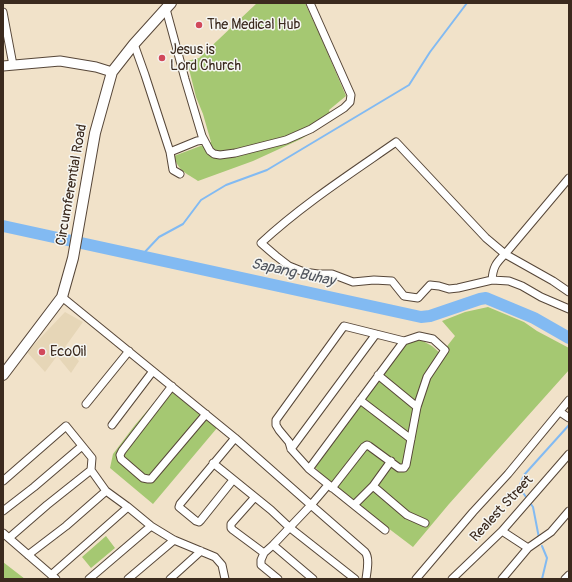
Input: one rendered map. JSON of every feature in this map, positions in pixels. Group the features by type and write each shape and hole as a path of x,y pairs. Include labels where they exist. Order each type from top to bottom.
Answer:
{"main road":[{"name":"Circumferential Road","path":"3,375 62,296 73,258 95,133 112,72 134,44 169,6"}],"street":[{"path":"169,6 185,79 204,140 210,151 220,156 235,154 286,140 311,129 344,108 350,102 351,95 310,3"},
{"path":"3,12 13,65"},
{"path":"134,44 170,152 174,170 180,174"},
{"path":"3,66 60,61 96,67 112,72"},
{"path":"170,152 204,140"},
{"path":"569,292 553,281 505,254 486,238 396,142 305,205 261,243 289,266 304,272 332,274 352,282 374,280 392,281 404,296 418,298 430,285 449,289 492,280 509,281 569,309"},
{"path":"492,280 496,262 505,254 569,178"},
{"path":"62,296 235,438 367,555 366,579"},
{"path":"278,579 261,565 261,560 264,553 330,486 364,447 369,446 399,468 404,468 406,465 417,407 427,377 445,350 433,339 419,336 404,341 344,326 276,420 276,425 289,442 291,449 309,469 330,486 385,530"},
{"path":"291,449 376,334"},
{"path":"309,469 404,341"},
{"path":"86,404 129,351"},
{"path":"112,425 153,371"},
{"path":"378,375 417,407"},
{"path":"172,386 120,455 121,459 143,478 151,479 206,414"},
{"path":"360,400 411,439"},
{"path":"416,579 473,512 508,474 569,400"},
{"path":"560,412 569,418"},
{"path":"3,481 66,426 92,458 91,470 106,491 151,526 174,540 215,557 222,565 225,579"},
{"path":"234,480 199,522 181,509 180,504 235,438"},
{"path":"3,511 82,446"},
{"name":"Realest Street","path":"452,579 502,531 569,454"},
{"path":"354,505 373,486 391,461"},
{"path":"213,463 352,578"},
{"path":"91,470 6,535 54,577 128,507"},
{"path":"373,486 407,515 425,523"},
{"path":"28,555 66,526 106,491"},
{"path":"255,497 231,524 231,528 264,553"},
{"path":"502,579 528,548 551,532 569,511"},
{"path":"89,579 151,526"},
{"path":"502,531 528,548"},
{"path":"128,579 174,540"},
{"path":"273,545 311,578"},
{"path":"170,579 201,551"},
{"path":"565,579 569,574"}],"shaded area":[{"path":"65,312 83,322 65,347 79,361 71,373 57,356 45,372 27,352"}],"green space":[{"path":"257,3 305,3 346,96 329,110 332,120 301,139 253,161 198,181 186,174 180,168 174,156 211,142 203,114 196,97 187,61 199,58"},
{"path":"488,307 524,322 537,331 569,348 569,370 449,504 413,547 330,484 314,466 405,343 421,340 432,346 441,354 455,336 442,321 465,312"},
{"path":"167,388 217,428 153,504 110,468 113,454 135,425"},
{"path":"106,536 115,548 91,568 82,557"},
{"path":"3,562 25,579 3,579"}],"waterway":[{"path":"142,255 159,237 183,224 201,200 226,185 267,170 409,85 430,52 467,3"},
{"name":"Sapang Buhay","path":"3,226 421,317 430,316 486,298 534,318 569,338"},
{"path":"539,538 533,507 519,487 524,475 569,425"},
{"path":"542,546 547,558 542,579"}],"place":[{"name":"The Medical Hub","path":"199,25"},
{"name":"Jesus is Lord Church","path":"162,58"},
{"name":"EcoOil","path":"42,352"}]}
